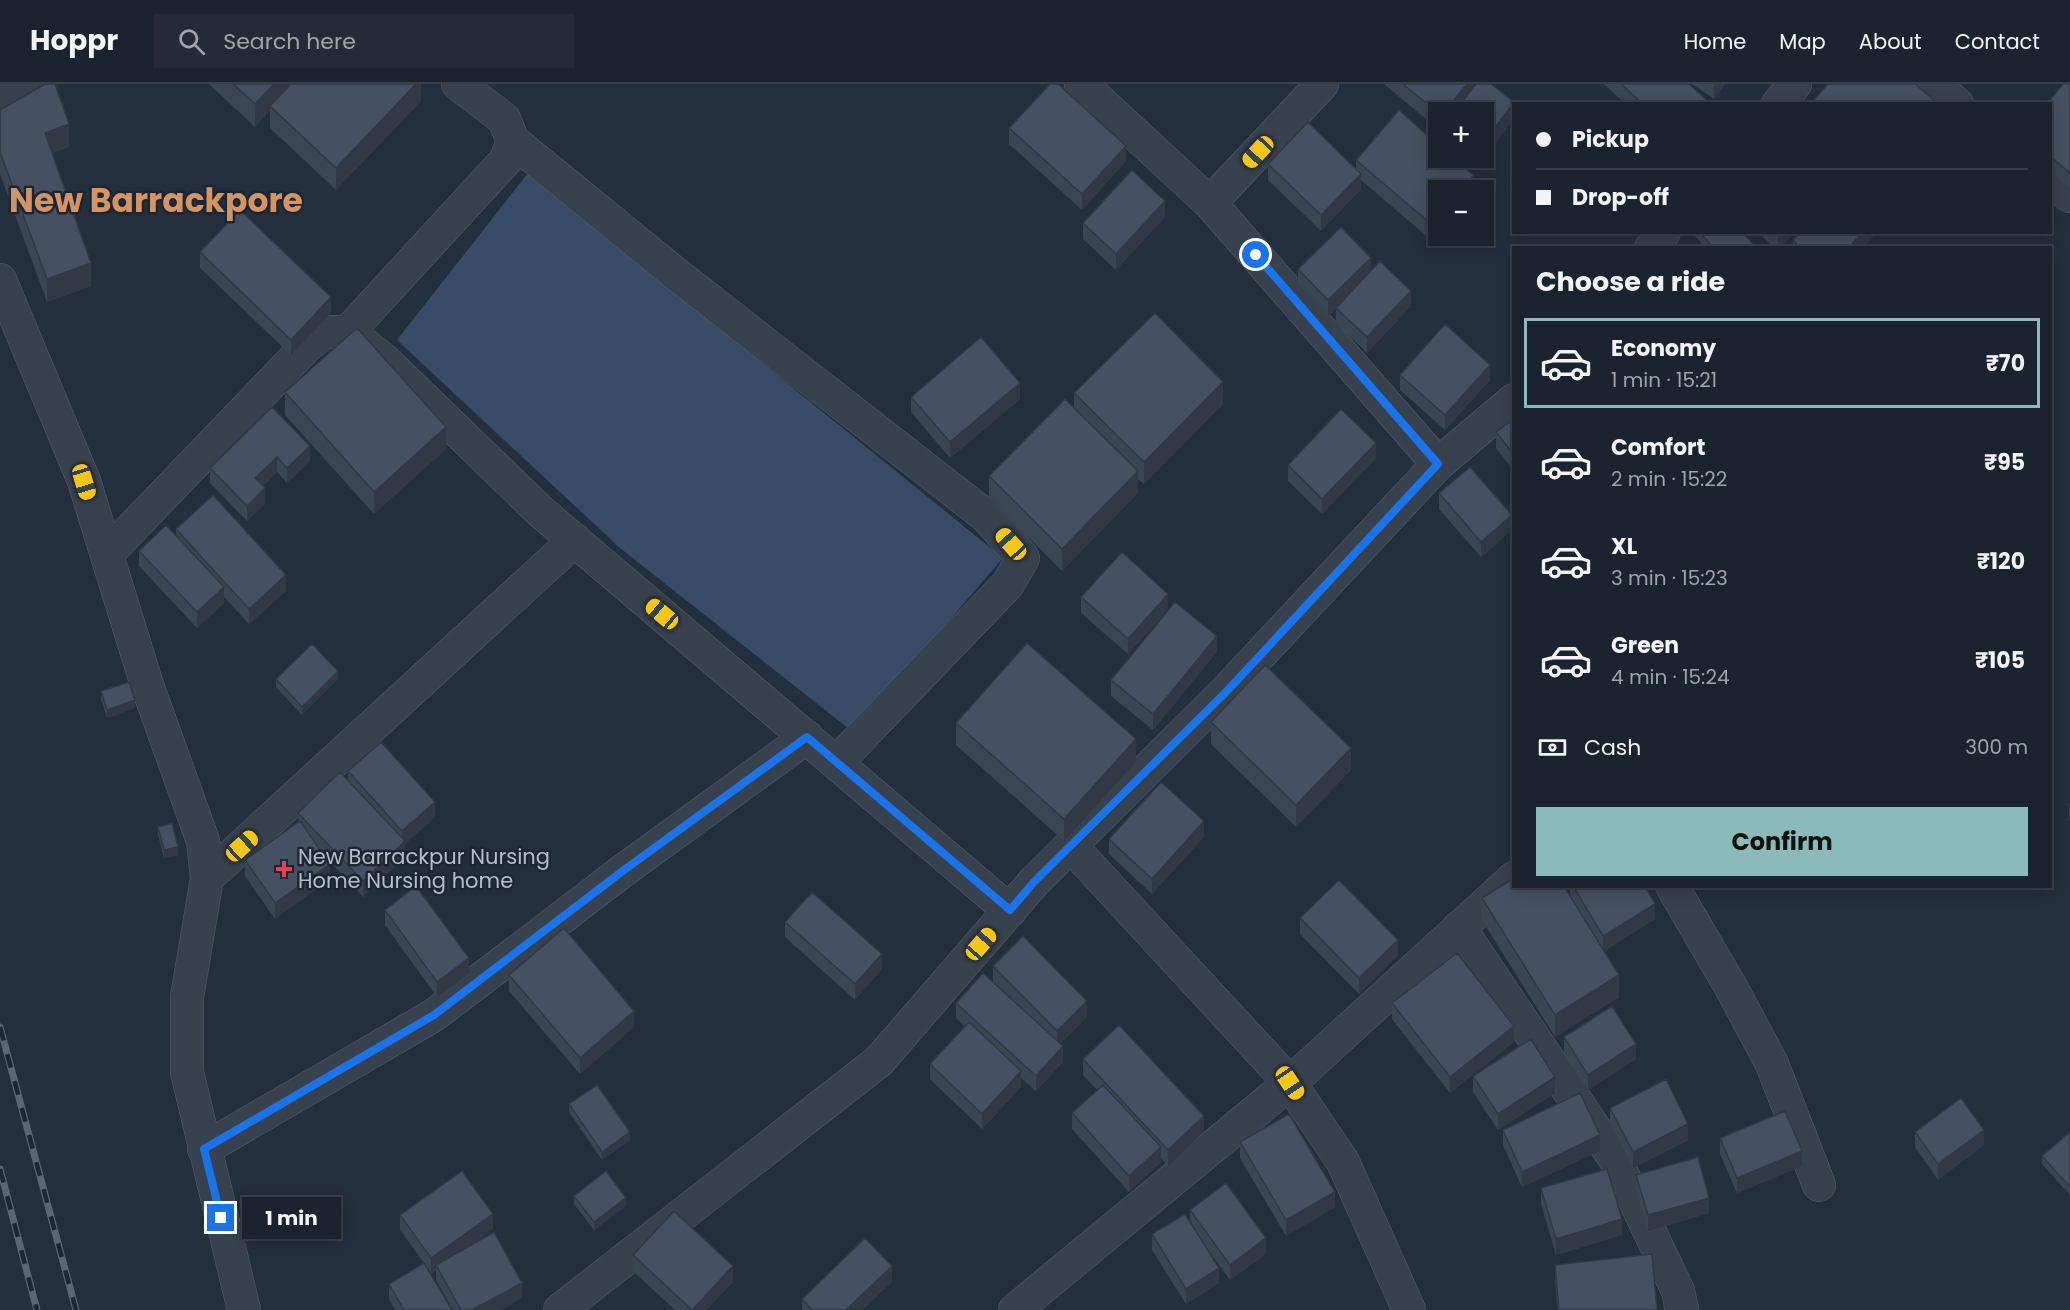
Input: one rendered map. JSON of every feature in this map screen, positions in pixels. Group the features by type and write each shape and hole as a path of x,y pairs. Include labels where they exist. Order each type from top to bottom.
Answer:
{"street":[{"path":"0,101 27,84"},
{"path":"458,84 504,120 513,141 676,274 987,517 1023,558 1008,584 837,762"},
{"path":"1081,84 1210,203 1438,464"},
{"path":"1210,203 1322,84"},
{"path":"1780,102 1795,84"},
{"path":"1933,84 1955,102"},
{"path":"348,332 506,159 513,141"},
{"path":"2052,182 2070,196"},
{"path":"1653,246 1662,234"},
{"path":"0,280 84,482 147,685 203,841 207,878 187,997 188,1072 204,1149 244,1310"},
{"path":"107,554 306,347 324,332 348,332 384,360 540,511 1010,910"},
{"path":"560,1310 879,1060 1034,882 1072,847 1226,692 1438,464 1512,402"},
{"path":"207,878 575,540"},
{"path":"204,1149 434,1015 624,870 807,737"},
{"path":"1072,847 1290,1083 1343,1162 1409,1310"},
{"path":"1015,1310 1290,1083 1512,880"},
{"path":"1673,888 1732,989 1772,1064 1819,1185"},
{"path":"1459,927 1615,1159 1678,1291 1682,1310"}],"water":[{"path":"528,173 1003,558 853,732 620,548 397,340"}],"building":[{"path":"45,84 55,84 69,124 45,133 91,263 47,279 0,152 0,110"},
{"path":"233,84 274,84 255,104"},
{"path":"291,84 416,84 336,168 270,106"},
{"path":"1050,84 1058,84 1126,146 1082,194 1009,128"},
{"path":"1403,84 1467,84 1452,102 1428,102 1428,105"},
{"path":"1476,84 1491,84 1514,102 1494,129 1494,102 1462,102"},
{"path":"1621,84 1689,84 1709,102 1641,102"},
{"path":"1828,84 1915,84 1936,102 1812,102"},
{"path":"2063,84 2070,84 2070,173 2052,158 2052,102 2049,102"},
{"path":"1399,110 1428,136 1428,168 1465,168 1474,175 1469,180 1428,180 1428,221 1356,160"},
{"path":"1308,122 1361,174 1321,215 1268,164"},
{"path":"1132,170 1165,201 1116,254 1083,223"},
{"path":"240,210 331,297 291,340 200,252"},
{"path":"1341,227 1371,258 1328,300 1298,269"},
{"path":"1701,234 1744,234 1755,246 1712,246"},
{"path":"1798,234 1861,234 1850,246 1798,246 1793,240"},
{"path":"1380,261 1411,291 1367,337 1336,308"},
{"path":"1155,313 1223,382 1144,462 1074,393"},
{"path":"1445,324 1490,365 1445,415 1400,375"},
{"path":"357,328 446,427 374,492 285,392"},
{"path":"981,337 1020,383 950,442 911,397"},
{"path":"1065,399 1138,471 1062,549 989,476"},
{"path":"272,407 310,446 287,468 277,457 255,478 265,488 247,506 210,468"},
{"path":"1341,409 1376,443 1322,499 1288,465"},
{"path":"1512,420 1512,452 1496,432"},
{"path":"1470,467 1512,515 1481,542 1439,493"},
{"path":"213,495 286,575 249,609 176,529"},
{"path":"166,525 224,587 197,612 139,551"},
{"path":"1122,552 1168,594 1128,639 1081,597"},
{"path":"1175,602 1217,636 1153,714 1111,680"},
{"path":"1027,643 1136,739 1064,819 956,723"},
{"path":"312,644 338,671 302,707 276,679"},
{"path":"1265,665 1351,748 1296,805 1211,722"},
{"path":"129,682 135,700 107,710 101,691"},
{"path":"381,742 435,802 402,831 348,771"},
{"path":"340,772 405,841 363,881 298,813"},
{"path":"1161,782 1204,821 1152,879 1109,839"},
{"path":"300,821 330,864 275,903 245,860"},
{"path":"172,823 178,847 164,850 158,827"},
{"path":"1512,879 1512,888 1565,888 1619,975 1555,1015 1482,898"},
{"path":"1339,880 1398,940 1359,978 1300,918"},
{"path":"416,886 469,958 437,982 385,910"},
{"path":"1574,888 1646,888 1655,904 1603,936"},
{"path":"812,892 882,954 855,984 785,922"},
{"path":"564,928 634,1011 580,1058 509,975"},
{"path":"1023,936 1087,1001 1057,1031 993,966"},
{"path":"1457,953 1514,1026 1450,1077 1392,1003"},
{"path":"983,973 1063,1046 1036,1076 956,1003"},
{"path":"1612,1006 1636,1044 1588,1075 1564,1037"},
{"path":"969,1022 1021,1071 982,1114 930,1064"},
{"path":"1119,1025 1204,1116 1168,1150 1083,1059"},
{"path":"1531,1039 1555,1077 1498,1114 1473,1076"},
{"path":"1666,1079 1688,1124 1633,1152 1610,1108"},
{"path":"597,1085 630,1132 602,1152 569,1104"},
{"path":"1103,1085 1161,1147 1129,1176 1072,1113"},
{"path":"1580,1093 1600,1135 1522,1172 1503,1130"},
{"path":"1961,1098 1984,1130 1938,1164 1915,1132"},
{"path":"1785,1111 1802,1151 1737,1178 1720,1138"},
{"path":"1289,1114 1335,1192 1286,1220 1240,1142"},
{"path":"2070,1132 2070,1187 2042,1156"},
{"path":"1698,1157 1709,1198 1648,1215 1636,1175"},
{"path":"1607,1169 1622,1219 1556,1239 1541,1188"},
{"path":"462,1171 493,1214 431,1258 400,1215"},
{"path":"606,1171 626,1198 594,1222 574,1196"},
{"path":"1226,1183 1266,1238 1230,1265 1190,1210"},
{"path":"674,1211 733,1266 692,1310 633,1255"},
{"path":"1185,1214 1219,1268 1186,1289 1152,1234"},
{"path":"494,1232 522,1283 472,1310 461,1310 436,1265"},
{"path":"865,1238 892,1266 846,1310 812,1310 802,1299"},
{"path":"1652,1254 1657,1310 1559,1310 1555,1265"},
{"path":"424,1263 452,1310 404,1310 389,1284"}],"railway":[{"path":"0,1027 76,1310"},
{"path":"0,1169 37,1310"}],"place":[{"name":"New Barrackpur Nursing Home Nursing home","path":"284,869"}],"district":[{"name":"New Barrackpore","path":"156,200"}],"route":[{"path":"221,1218 204,1149 434,1015 624,870 807,737 1010,910 1034,882 1072,847 1226,692 1438,464 1256,255"}]}
